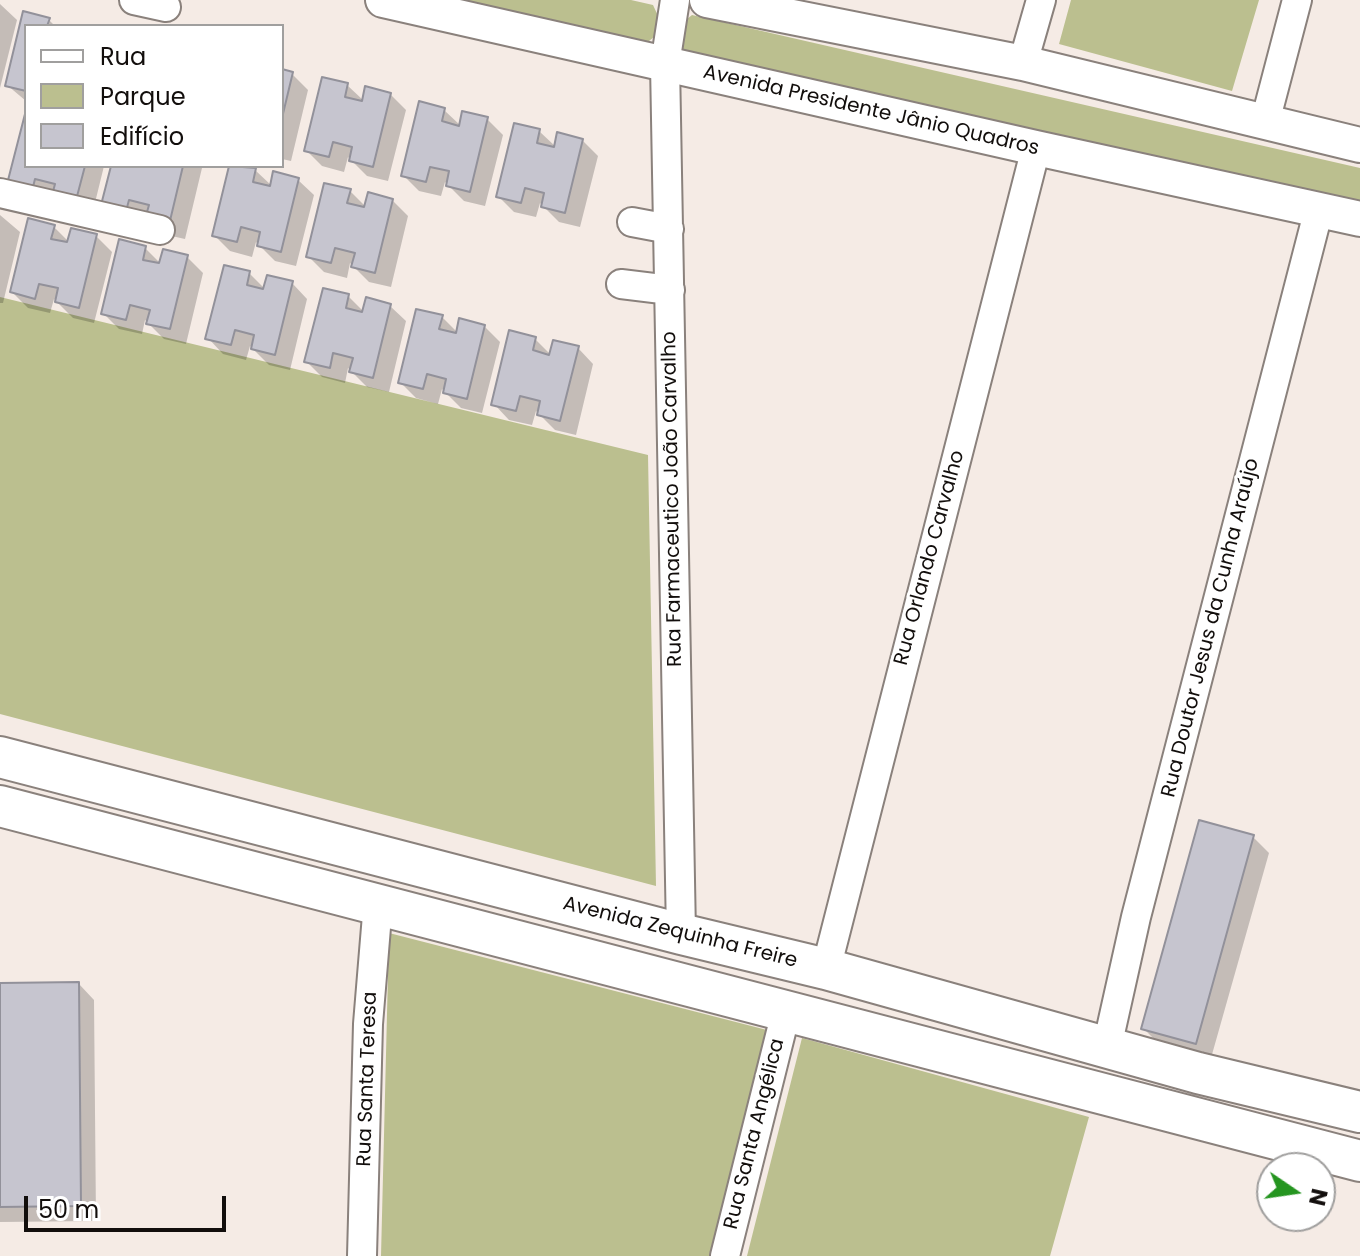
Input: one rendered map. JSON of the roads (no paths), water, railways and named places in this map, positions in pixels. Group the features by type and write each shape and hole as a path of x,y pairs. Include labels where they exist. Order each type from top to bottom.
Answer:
{"main road":[{"name":"Avenida Zequinha Freire","path":"0,757 826,969 1198,1073 1360,1112"},
{"path":"0,806 1360,1161"},
{"path":"786,1012 800,981 826,969"}],"street":[{"path":"134,0 166,7"},
{"name":"Avenida Presidente Jânio Quadros","path":"383,0 1360,219"},
{"name":"Rua Farmaceutico João Carvalho","path":"675,0 665,64 681,934"},
{"path":"1023,63 1041,0"},
{"path":"1265,122 1297,0"},
{"path":"724,2 1023,63 1360,145"},
{"name":"Rua Orlando Carvalho","path":"826,969 1036,148"},
{"path":"0,193 160,230"},
{"name":"Rua Doutor Jesus da Cunha Araújo","path":"1107,1047 1136,917 1319,209"},
{"path":"632,222 669,229"},
{"path":"621,284 670,290"},
{"name":"Rua Santa Teresa","path":"362,1256 368,1024 378,903"},
{"name":"Rua Santa Angélica","path":"725,1256 786,1012"}]}
